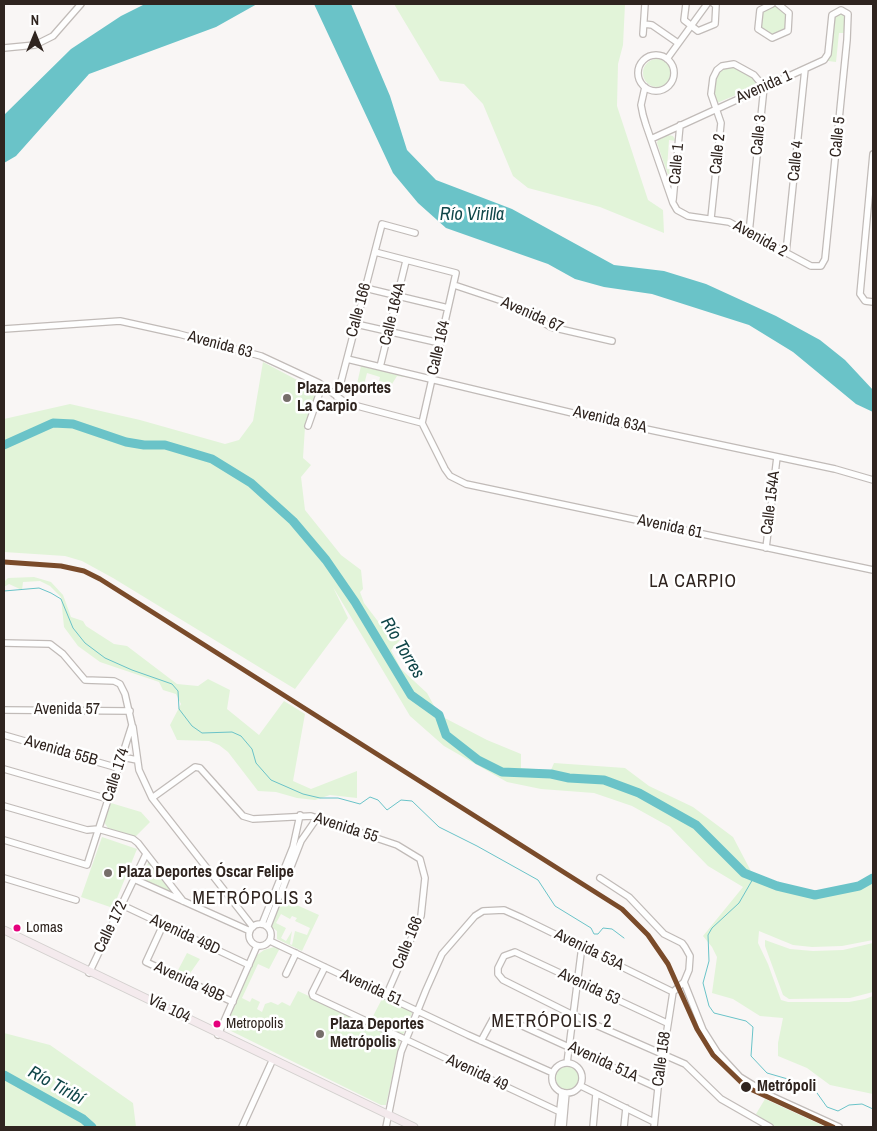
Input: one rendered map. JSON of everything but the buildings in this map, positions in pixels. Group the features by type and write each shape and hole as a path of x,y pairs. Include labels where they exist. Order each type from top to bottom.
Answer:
{"main road":[{"name":"Vía 104","path":"4,931 408,1127"},
{"name":"Vía 104","path":"388,1116 414,1127"}],"street":[{"path":"4,48 35,45 53,36 81,4"},
{"path":"643,34 645,4"},
{"path":"686,4 684,20 698,30 715,24 716,5 714,4"},
{"path":"667,59 707,4"},
{"path":"772,4 760,10 758,29 772,38 788,30 789,13 778,4"},
{"name":"Avenida 1","path":"651,139 819,63 827,57 832,16 841,10"},
{"name":"Calle 5","path":"821,266 825,259 848,40 848,14 841,10"},
{"path":"644,24 652,25 678,43"},
{"path":"656,56 667,59 674,68 673,80 670,84 666,88 655,91 645,87 641,82 639,70 645,60 656,56"},
{"name":"Calle 2","path":"711,218 721,123 711,94 716,70 722,66 734,64 740,66 754,75 764,87"},
{"name":"Calle 4","path":"786,253 805,69"},
{"path":"645,87 641,105 673,202"},
{"name":"Calle 3","path":"749,233 764,87"},
{"name":"Calle 1","path":"673,202 680,125"},
{"path":"873,154 871,202 865,237 860,294 865,301 873,302"},
{"name":"Avenida 2","path":"673,202 681,214 729,222 810,266 821,266"},
{"name":"Calle 166","path":"336,396 382,224 415,233"},
{"path":"865,237 873,238"},
{"path":"375,252 406,261"},
{"name":"Calle 164","path":"406,261 456,273 422,423"},
{"name":"Calle 164A","path":"380,367 406,261"},
{"name":"Avenida 67","path":"454,285 511,304 551,327 612,340"},
{"path":"365,288 448,308"},
{"name":"Avenida 63","path":"4,330 120,321 261,356 284,365 322,386 346,403 422,423"},
{"path":"356,324 440,343"},
{"name":"Avenida 63A","path":"346,359 432,380 835,469 873,480"},
{"path":"308,426 322,386"},
{"name":"Avenida 61","path":"422,423 450,476 466,484 873,570"},
{"name":"Calle 154A","path":"766,548 777,457"},
{"name":"Calle 174","path":"4,840 87,866 132,725 130,710 120,684 114,681 85,680 56,647 42,643 6,645"},
{"name":"Avenida 57","path":"4,710 130,710"},
{"path":"132,725 136,760 144,785 152,798 251,929 251,942 257,946 266,945 270,940 272,934 265,925"},
{"name":"Avenida 55B","path":"4,735 118,768"},
{"path":"122,757 136,760"},
{"name":"Avenida 55","path":"152,798 190,768 200,768 243,816 253,819 300,815 317,818 397,845 420,859"},
{"path":"4,769 108,799"},
{"path":"4,806 88,830 98,829 138,842 183,901"},
{"path":"265,925 292,847 300,815"},
{"path":"265,925 301,841 317,818"},
{"name":"Calle 172","path":"89,972 146,854"},
{"name":"Calle 166","path":"386,996 421,916 424,878 420,859"},
{"path":"4,878 76,900"},
{"path":"600,878 629,897 664,934 682,943 690,962 684,982 674,992"},
{"path":"134,879 251,929 265,925"},
{"name":"Avenida 49D","path":"122,905 248,965"},
{"name":"Avenida 53A","path":"417,1010 442,954 475,916 483,911 504,910 674,992"},
{"name":"Avenida 49B","path":"163,925 146,962 233,1002"},
{"name":"Avenida 51","path":"270,940 481,1041 553,1073"},
{"path":"219,1034 257,946"},
{"path":"567,1063 582,946"},
{"name":"Avenida 53","path":"573,1015 503,980 498,974 502,958 511,952 668,1023"},
{"path":"286,974 296,953"},
{"name":"Avenida 49","path":"325,967 312,993 313,996 560,1112"},
{"path":"684,982 703,1030 717,1052 740,1077 771,1096 839,1127"},
{"name":"Calle 158","path":"654,1125 658,1088 674,992"},
{"path":"386,1127 405,1039 417,1010"},
{"path":"573,1015 685,1064 721,1099 770,1127"},
{"name":"Avenida 51A","path":"481,1041 493,1020 504,1017 658,1088"},
{"path":"242,1127 273,1060"},
{"path":"567,1063 580,1069 583,1077 581,1086 574,1092 564,1093 553,1084 553,1073 559,1066 567,1063"},
{"path":"581,1086 626,1108 654,1125"},
{"path":"558,1127 564,1093"},
{"path":"563,1127 564,1093"},
{"path":"593,1127 596,1094"},
{"path":"624,1127 626,1108"}],"green space":[{"path":"394,4 625,4 623,45 618,64 617,106 648,200 663,210 664,233 600,207 528,188 513,176 483,104 464,84 440,81"},
{"path":"774,5 787,14 786,28 772,35 761,27 762,11"},
{"path":"840,13 846,17 845,33 839,33 836,62 828,61 834,17"},
{"path":"657,59 667,63 671,73 667,83 657,87 647,83 643,73 647,63"},
{"path":"727,66 738,67 755,80 756,85 717,103 714,97 717,73"},
{"path":"668,135 673,136 676,141 669,140 667,169 673,170 670,181 657,143 658,140"},
{"path":"263,362 318,391 305,427 303,458 311,465 301,477 305,510 341,555 361,570 363,589 360,592 364,603 380,624 400,640 391,650 401,669 427,693 439,715 487,740 521,754 521,768 551,770 554,763 625,768 649,786 693,807 733,837 754,877 777,886 815,895 859,886 873,878 873,940 842,946 812,947 793,945 759,931 758,943 781,1000 788,1002 849,1002 873,996 873,1094 830,1085 807,1068 778,1056 778,1043 783,1018 760,1016 733,999 712,993 717,957 703,936 743,887 708,866 670,827 632,806 594,793 541,789 507,782 444,746 410,716 333,587 348,618 295,689 82,561 65,556 4,552 4,419 70,404 140,420 225,444 239,440 253,421"},
{"path":"361,366 412,378 397,376 392,384 379,381 380,377 367,373 364,385 357,384"},
{"path":"34,577 51,582 63,595 71,617 83,621 86,626 114,644 127,646 177,684 198,686 208,679 230,690 227,709 259,735 284,701 305,714 293,781 311,789 357,771 357,798 330,795 315,800 297,798 276,792 258,791 228,752 219,745 209,741 177,740 170,725 181,704 176,694 163,690 159,682 100,662 78,646 64,627 61,597 50,586 40,581 23,582 22,590 9,584 4,587 4,582 8,578"},
{"path":"111,803 141,812 150,822 135,837 108,828 104,822"},
{"name":"Plaza Deportes Óscar Felipe","path":"102,837 137,849 113,908 81,897"},
{"path":"149,861 178,897 140,879"},
{"path":"281,898 319,915 302,951 277,939 277,931 270,926","holes":["281,914 290,919 292,916 297,918 295,921 310,928 307,935 295,931 292,945 290,944 292,931 286,941 281,938 286,928 276,923"]},
{"path":"765,940 790,949 813,951 843,950 873,943 873,992 850,998 789,999 783,995 765,946"},
{"path":"274,947 280,948 269,969 258,964 242,998 250,1002 252,998 260,1002 257,1009 262,1012 265,1004 271,1002 278,1005 282,1002 290,1006 298,991 397,1037 400,1041 386,1105 381,1105 225,1028 257,955 264,950"},
{"path":"187,953 200,959 186,979 176,974"},
{"path":"383,997 413,1011 403,1035 371,1020"},
{"path":"4,1033 50,1045 133,1103 136,1127 4,1127"},
{"path":"568,1066 576,1070 580,1078 576,1086 568,1090 560,1086 556,1078 560,1070"},
{"path":"765,1099 826,1127 773,1127 756,1114"}],"water":[{"path":"145,4 257,4 216,27 89,74 16,156 4,163 4,115 71,49 121,16"},
{"name":"Río Virilla","path":"314,4 351,4 390,96 407,150 436,180 512,209 614,265 664,271 706,284 776,316 820,340 845,360 873,390 873,412 856,404 793,352 749,325 652,294 604,287 575,279 548,264 446,228 418,203 393,173"}],"waterway":[{"name":"Río Torres","path":"4,445 53,423 73,424 126,442 144,445 165,445 212,459 251,483 293,521 326,560 355,602 411,695 439,715 446,735 478,760 502,772 551,774 569,778 604,780 639,793 696,825 744,873 777,886 815,895 859,886 873,878"},
{"path":"4,591 39,588 61,599 73,628 85,643 105,658 172,684 178,691 179,709 192,726 202,733 232,732 241,736 252,749 256,763 271,780 303,794 320,798 338,798 360,804 370,797 378,800 387,810 401,800 412,801 439,827 538,880 555,906 591,928 594,934 598,934 603,928 612,929 624,938"},
{"path":"754,877 739,903 712,928 708,935 709,961 703,983 709,1006 714,1013 746,1021 753,1027 751,1056 767,1073 812,1086 827,1107 838,1111 849,1105 862,1104 873,1109"},
{"name":"Río Tiribí","path":"4,1075 83,1119 92,1127"}],"transit line":[{"path":"4,562 61,566 84,571 100,579 622,909 648,935 668,964 697,1029 713,1055 746,1087 833,1127"}],"place":[{"name":"Plaza Deportes La Carpio","path":"287,398"},
{"name":"Plaza Deportes Óscar Felipe","path":"108,873"},
{"name":"Lomas","path":"17,928"},
{"name":"Metropolis","path":"217,1024"},
{"name":"Plaza Deportes Metrópolis","path":"320,1034"},
{"name":"Metrópoli","path":"746,1087"}],"district":[{"name":"LA CARPIO","path":"693,582"},
{"name":"METRÓPOLIS 3","path":"253,899"},
{"name":"METRÓPOLIS 2","path":"552,1022"}]}
